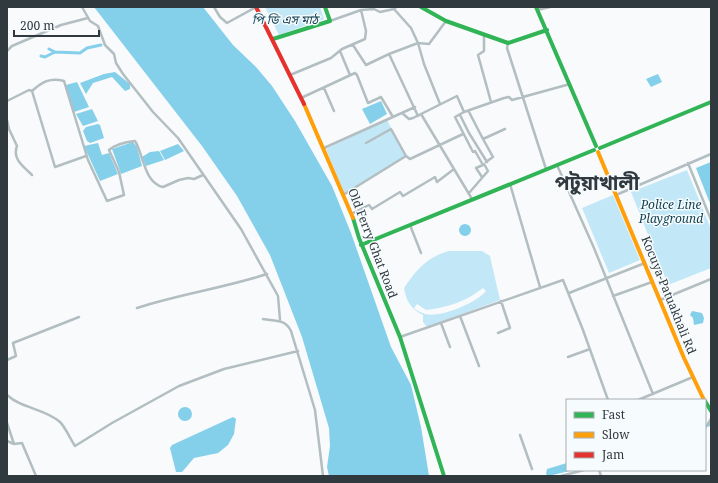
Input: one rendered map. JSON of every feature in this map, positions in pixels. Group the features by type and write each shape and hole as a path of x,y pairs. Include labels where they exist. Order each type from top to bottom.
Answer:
{"street":[{"path":"82,7 88,18 98,26 105,45 114,54 116,63 153,112 178,138 241,229 278,296 280,320"},
{"path":"214,7 220,17 227,23 256,7"},
{"name":"Old Ferry Ghat Road","path":"256,7 301,98 344,195 361,245 400,337 444,476"},
{"path":"325,7 330,21"},
{"path":"421,7 446,21 508,43 547,30"},
{"path":"537,8 550,7"},
{"path":"273,40 361,10 374,9 380,12 395,8 411,28 418,43 426,71 440,104"},
{"name":"Kocuya-Patuakhali Rd","path":"537,8 693,378 704,399"},
{"path":"289,75 331,58 340,51 365,39 366,35 361,10"},
{"path":"7,51 12,46 61,25 88,18"},
{"path":"353,45 365,65 418,43 429,44 446,21"},
{"path":"484,35 484,51 479,56 491,102"},
{"path":"508,43 508,48 546,169"},
{"path":"340,51 350,75"},
{"path":"389,54 415,107 472,199"},
{"path":"301,98 355,74 357,75 368,103 381,97 393,117"},
{"path":"7,100 29,90 32,91 49,79 64,81 86,156 107,201 124,195 118,172 109,150 129,142 135,141 138,146 141,161 149,176 160,187 163,188 188,178 194,179 203,175"},
{"path":"484,164 475,151 473,152 455,117 491,102 509,97 512,100 570,84"},
{"path":"324,88 334,111"},
{"path":"32,91 55,167 86,156"},
{"path":"402,113 409,119 457,96 464,112"},
{"path":"361,245 509,183 711,102"},
{"path":"324,148 415,107"},
{"path":"469,112 493,158 476,168 482,177"},
{"path":"460,115 488,171 469,194"},
{"path":"7,120 9,129 17,146 14,152 17,160 32,175"},
{"path":"483,139 505,128"},
{"path":"366,143 391,129 406,156 410,159 463,134"},
{"path":"616,195 711,154"},
{"path":"344,195 406,156"},
{"path":"688,163 710,220"},
{"path":"557,164 653,394"},
{"path":"351,214 369,205 372,209 400,192 404,196 435,178 437,182 454,169"},
{"path":"509,183 540,287"},
{"path":"410,225 422,253"},
{"path":"569,293 605,277 645,262"},
{"path":"137,308 267,274"},
{"path":"660,300 711,279"},
{"path":"400,337 563,280 608,399"},
{"path":"613,296 653,282"},
{"path":"498,333 510,328 501,301"},
{"path":"460,316 479,366"},
{"path":"7,360 16,356 13,343 79,317"},
{"path":"263,320 280,320 289,326 298,351 315,410 323,476"},
{"path":"441,323 450,347"},
{"path":"568,356 590,349"},
{"path":"7,395 22,405 38,410 61,423 75,446 112,423 179,386 224,369 298,351"},
{"path":"640,399 693,378"},
{"path":"7,423 14,444"},
{"path":"520,434 532,468"},
{"path":"7,442 14,444 22,443 36,476"},
{"path":"561,476 580,471"}],"green space":[{"name":"পি ডি এস মাঠ","path":"265,7 320,7 324,19 279,35"},
{"path":"387,120 406,156 344,193 326,149"},
{"name":"Police Line Playground","path":"687,170 711,229 711,268 668,285 631,192"},
{"path":"613,195 640,260 609,273 582,208"},
{"path":"449,251 482,251 490,256 500,300 427,327 423,322 423,315 415,310 410,304 406,297 404,288 413,275 423,265","holes":["483,288 486,291 467,305 449,312 432,315 425,314 414,308 417,304 426,310 441,308 470,297"]}],"water":[{"path":"94,7 203,7 233,45 256,67 272,86 295,121 332,186 351,233 391,347 411,385 421,427 429,476 329,476 327,467 330,446 329,428 302,337 270,255 237,196 202,146"},
{"path":"115,72 130,84 130,89 125,91 112,77 93,83 86,94 80,83 104,74"},
{"path":"658,74 662,82 651,87 646,79"},
{"path":"77,82 89,107 74,112 66,85"},
{"path":"381,101 387,114 370,124 362,109"},
{"path":"92,109 98,121 83,126 76,114"},
{"path":"98,124 100,125 104,138 90,143 87,141 83,131 86,127"},
{"path":"133,142 137,147 142,166 121,174 112,149"},
{"path":"98,143 102,155 109,153 118,174 100,181 84,146"},
{"path":"178,144 184,151 165,160 160,151"},
{"path":"159,151 164,160 146,166 142,157 150,152"},
{"path":"711,162 711,206 696,168"},
{"path":"463,224 467,224 471,230 467,236 463,236 459,232 459,228"},
{"path":"692,311 702,313 704,318 703,323 694,325 693,318 690,315"},
{"path":"185,407 190,409 192,414 190,419 185,421 180,419 178,414 180,409"},
{"path":"233,417 236,419 234,434 228,445 218,453 194,458 182,472 176,472 170,448 172,445"},
{"path":"566,463 566,471 570,471 548,476 546,474 547,469"}],"waterway":[{"path":"49,49 55,52 80,53 87,48 101,45"},
{"path":"41,56 45,57 55,52"},
{"path":"706,426 711,424"}],"traffic: fast":[{"path":"273,39 330,21 325,7"},
{"path":"421,7 446,21 508,43 547,30"},
{"path":"536,7 596,146"},
{"path":"600,148 711,102"},
{"path":"361,245 594,150"},
{"path":"353,218 359,238 400,337 444,476"},
{"path":"706,403 711,411"}],"traffic: slow":[{"path":"304,104 353,218"},
{"path":"598,152 684,358 704,399"}],"traffic: jam":[{"path":"256,7 304,104"}],"district":[{"name":"পটুয়াখালী","path":"597,182"}]}
